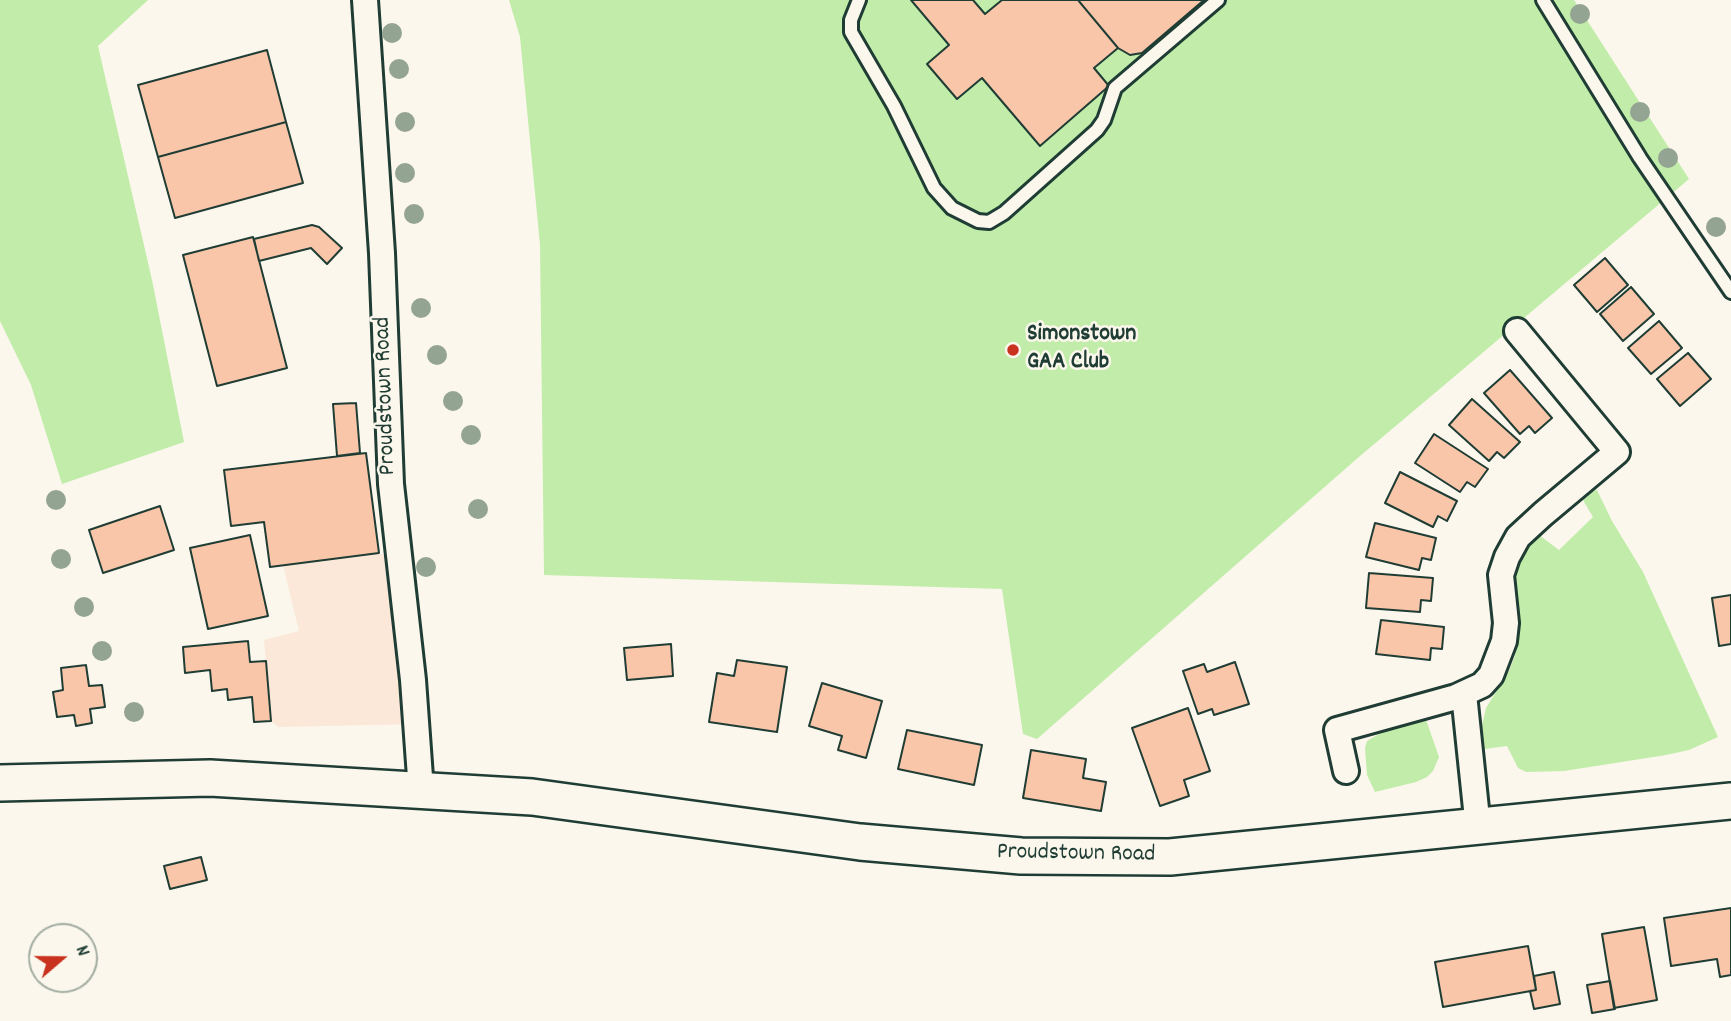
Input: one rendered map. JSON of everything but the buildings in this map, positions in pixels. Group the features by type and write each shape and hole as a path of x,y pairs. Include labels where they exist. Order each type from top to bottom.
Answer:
{"main road":[{"name":"Proudstown Road","path":"0,783 210,778 532,797 860,842 1021,856 1170,857 1731,801"}],"street":[{"name":"Proudstown Road","path":"365,0 382,253 391,484 413,680 421,790"},
{"path":"1346,771 1337,730 1464,694 1482,685 1491,675 1504,641 1506,623 1501,575 1518,537 1617,452 1517,331"},
{"path":"1464,694 1478,828"}],"lane":[{"path":"859,0 851,20 851,32 894,106 934,188 952,208 968,218 989,222 1004,213 1097,130 1104,120 1115,88 1217,0"},
{"path":"1543,0 1640,158 1731,292"}],"shaded area":[{"path":"379,553 400,563 416,724 278,727 271,721 264,640 299,631 283,565"}],"green space":[{"path":"0,0 148,0 98,46 152,280 184,442 62,484 31,385 0,321"},
{"name":"Simonstown GAA Club","path":"509,0 1574,0 1689,179 1360,456 1037,739 1023,734 1002,589 544,575 540,245 520,37"},
{"path":"1597,490 1643,572 1718,737 1689,750 1666,755 1564,771 1526,772 1518,768 1507,746 1485,749 1481,730 1486,708 1515,656 1519,623 1514,594 1517,567 1522,553 1539,535 1559,550 1593,517 1583,497"},
{"path":"1425,717 1439,757 1433,771 1416,782 1375,792 1367,775 1367,741 1389,728"}],"place":[{"name":"Simonstown GAA Club","path":"1013,350"}]}
